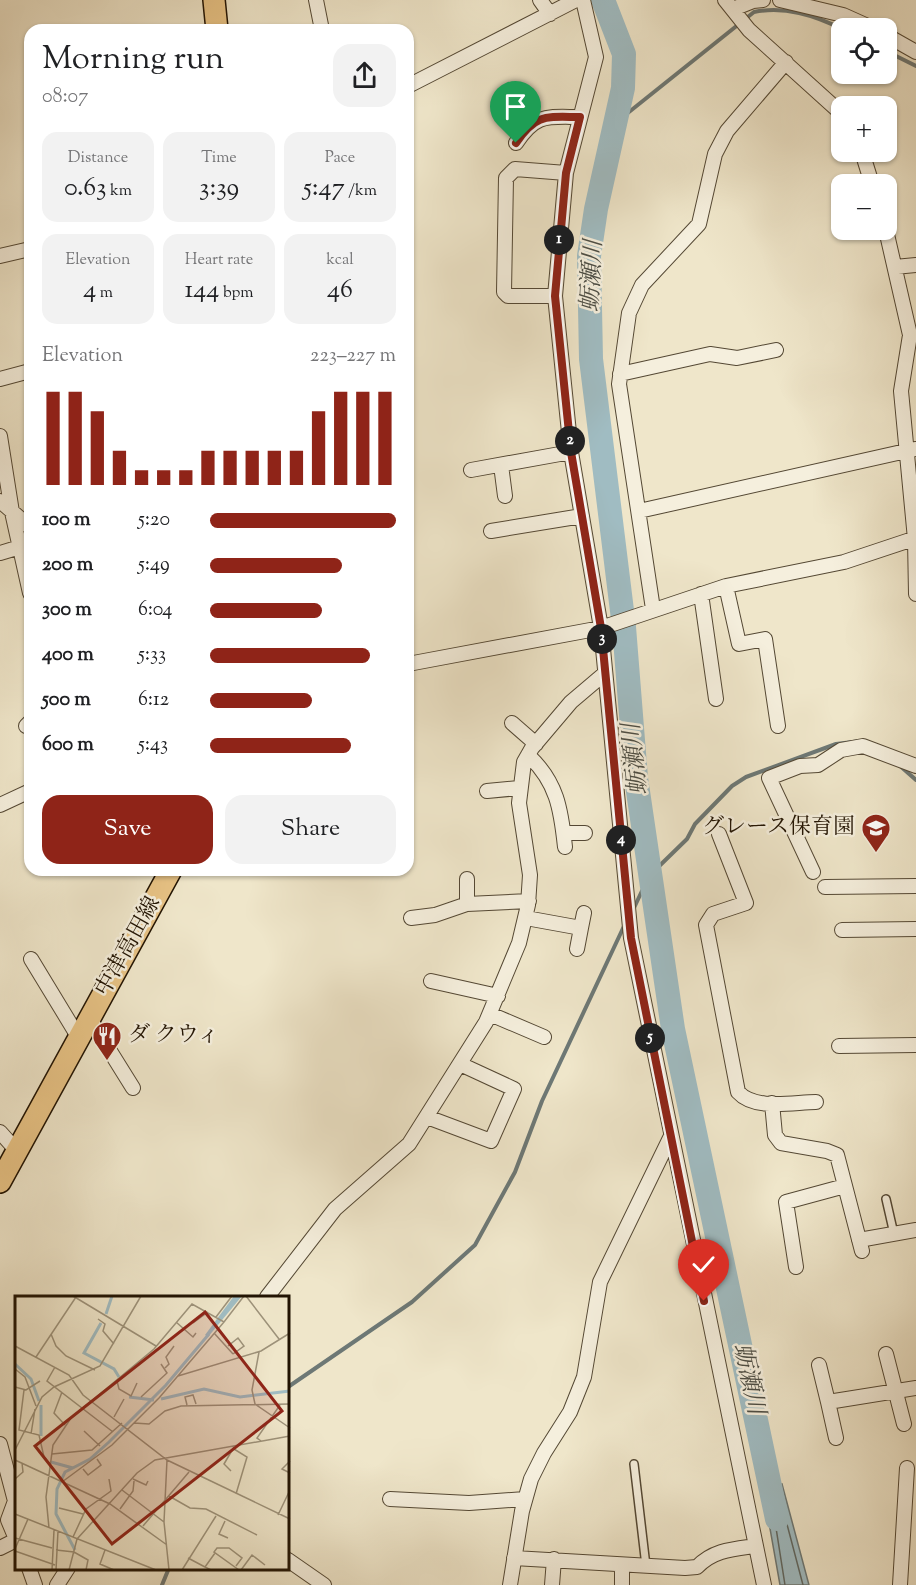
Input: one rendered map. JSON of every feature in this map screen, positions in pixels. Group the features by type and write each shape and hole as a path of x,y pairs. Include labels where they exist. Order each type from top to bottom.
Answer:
{"main road":[{"path":"214,0 216,24"},
{"name":"中津高田線","path":"0,1182 168,876"}],"street":[{"path":"316,0 321,24"},
{"path":"540,0 550,14"},
{"path":"414,83 576,0"},
{"path":"582,0 596,57 566,173 555,296 571,452 604,628 604,674 631,938 670,1138 764,1585"},
{"path":"763,0 731,8 749,30 831,104"},
{"path":"780,0 850,18"},
{"path":"897,41 916,52"},
{"path":"650,610 620,374 629,313 642,285 699,224 715,154 727,131 786,62"},
{"path":"516,143 533,121 544,117 580,117"},
{"path":"555,296 508,296 504,292 506,178 515,169 566,173"},
{"path":"888,240 910,335 901,391 912,450 916,594"},
{"path":"0,256 24,250"},
{"path":"895,267 916,265"},
{"path":"620,374 710,354 737,357 776,350"},
{"path":"0,379 24,373"},
{"path":"0,436 12,512 24,565"},
{"path":"639,511 912,450"},
{"path":"471,470 571,452"},
{"path":"501,465 504,496"},
{"path":"0,501 24,522"},
{"path":"491,531 582,516"},
{"path":"414,663 604,628 650,610 726,586 844,562 915,538"},
{"path":"0,553 20,547"},
{"path":"726,586 739,644 765,639 778,726"},
{"path":"701,594 716,699"},
{"path":"268,1296 335,1209 400,1154 427,1117 490,1014 526,918 529,901 530,875 519,788 532,749 571,702 604,674"},
{"path":"512,723 532,749 559,799 564,840 585,833"},
{"path":"813,872 769,778 800,766 818,765 841,750 863,746 916,766"},
{"path":"487,791 519,788"},
{"path":"0,806 24,794"},
{"path":"719,834 746,903 713,914 706,925 738,1092 750,1099 772,1103 816,1102"},
{"path":"467,879 467,904"},
{"path":"825,887 916,886"},
{"path":"411,918 435,915 467,904 529,901"},
{"path":"577,949 584,913"},
{"path":"526,918 581,928"},
{"path":"842,930 916,929"},
{"path":"31,959 79,1038"},
{"path":"431,981 498,996"},
{"path":"490,1014 543,1037"},
{"path":"90,1019 133,1088"},
{"path":"838,1046 916,1045"},
{"path":"427,1117 491,1141 514,1089 460,1064"},
{"path":"772,1103 775,1135 778,1141 787,1146 827,1151 837,1155 861,1245 894,1234 916,1230"},
{"path":"0,1134 17,1152"},
{"path":"510,1585 525,1499 538,1464 570,1412 581,1388 600,1282 607,1263 639,1205 670,1138"},
{"path":"796,1267 786,1202 844,1186"},
{"path":"886,1354 904,1424"},
{"path":"819,1365 836,1438"},
{"path":"828,1402 916,1388"},
{"path":"0,1444 15,1497"},
{"path":"900,1585 907,1468"},
{"path":"390,1499 469,1503 525,1499"},
{"path":"0,1507 15,1501"},
{"path":"15,1503 8,1520 15,1538"},
{"path":"0,1548 15,1540"},
{"path":"514,1558 554,1558 622,1565 697,1567 706,1557 718,1552 755,1545"},
{"path":"552,1585 554,1558"},
{"path":"290,1561 324,1585"},
{"path":"622,1565 622,1585"},
{"path":"28,1570 35,1585"},
{"path":"57,1585 67,1570"}],"lane":[{"path":"886,1199 894,1234"},
{"path":"634,1464 646,1566"}],"water":[{"path":"782,1484 809,1585 780,1585 763,1489"}],"waterway":[{"name":"蛎瀬川","path":"603,0 624,54 623,88 596,209 589,256 591,359 624,627 636,778 673,1029 777,1519"},
{"path":"614,124 754,12 788,11 831,24"},
{"path":"897,56 916,66"},
{"path":"633,910 649,876 687,839 695,824 732,786 746,777 836,744 861,741"},
{"path":"899,765 916,780"},
{"path":"290,1386 412,1302 475,1245 515,1172 542,1101 625,924"},
{"path":"162,1585 168,1570"}],"place":[{"name":"グレース保育園","path":"876,854"},
{"name":"ダ クウィ","path":"107,1062"}],"route":[{"path":"516,143 533,121 544,117 580,117 566,173 559,229 555,296 571,452 601,628 631,938 704,1301"}]}
